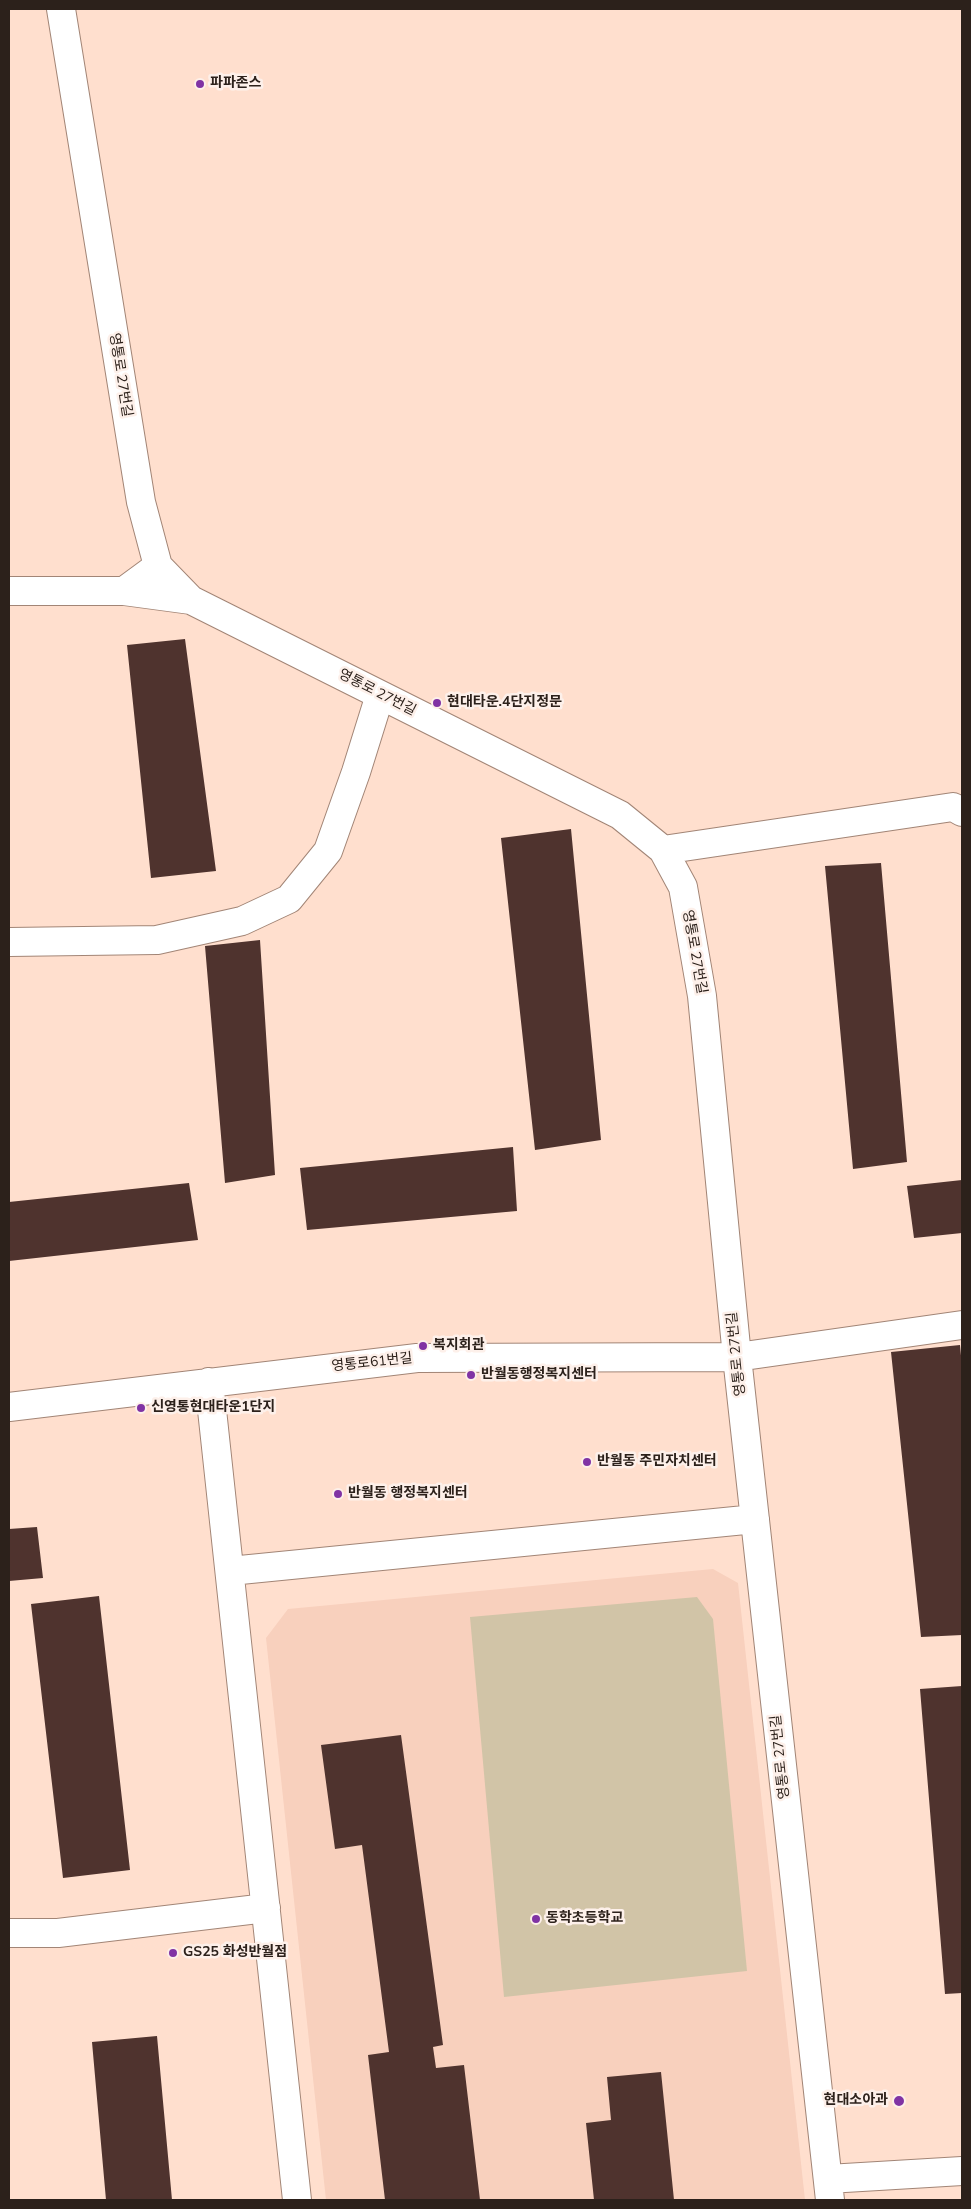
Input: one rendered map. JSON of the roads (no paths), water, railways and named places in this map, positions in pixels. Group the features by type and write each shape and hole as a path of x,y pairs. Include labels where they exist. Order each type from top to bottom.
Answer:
{"street":[{"name":"영통로 27번길","path":"61,9 141,502 158,566 191,600 620,815 663,850 683,887 702,996 737,1357 829,2190"},
{"path":"124,591 158,566"},
{"path":"9,591 124,591 191,600"},
{"path":"9,942 158,940 242,921 289,899 328,851 356,772 380,695"},
{"path":"663,850 954,807 962,812"},
{"name":"영통로61번길","path":"9,1407 417,1358 737,1357 962,1325"},
{"path":"209,1382 297,2200"},
{"path":"230,1571 755,1519"},
{"path":"9,1934 58,1933 266,1908"},
{"path":"829,2190 962,2171"}],"place":[{"name":"파파존스","path":"200,84"},
{"name":"현대타운.4단지정문","path":"437,703"},
{"name":"복지회관","path":"423,1346"},
{"name":"반월동행정복지센터","path":"471,1375"},
{"name":"신영통현대타운1단지","path":"141,1408"},
{"name":"반월동 주민자치센터","path":"587,1462"},
{"name":"반월동 행정복지센터","path":"338,1494"},
{"name":"동학초등학교","path":"536,1919"},
{"name":"GS25 화성반월점","path":"173,1953"},
{"name":"현대소아과","path":"899,2101"}]}
